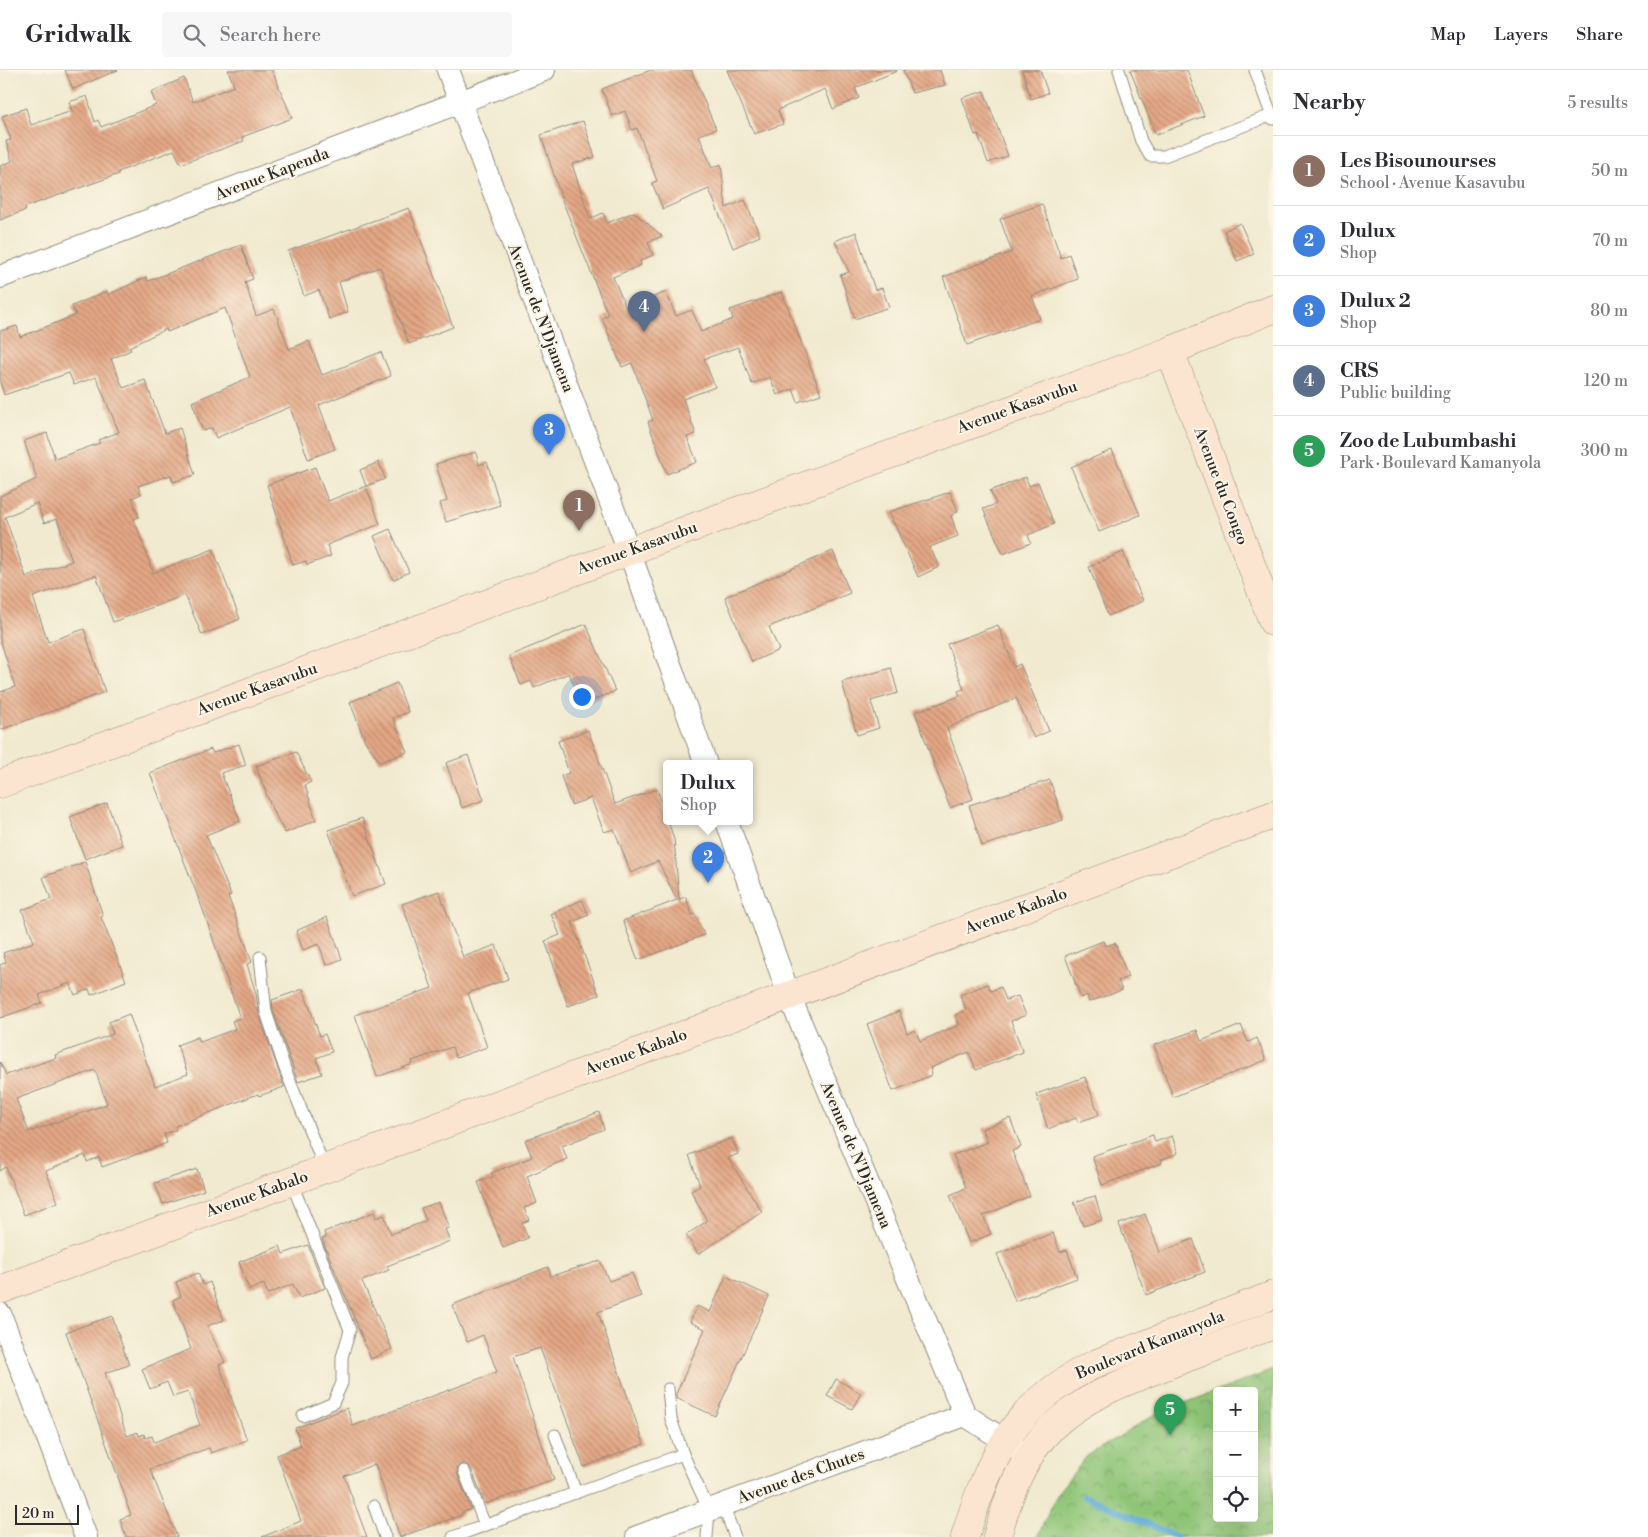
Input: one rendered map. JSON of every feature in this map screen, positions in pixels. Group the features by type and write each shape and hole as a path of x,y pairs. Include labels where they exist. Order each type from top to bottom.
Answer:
{"main road":[{"name":"Avenue Kasavubu","path":"0,784 1170,351 1273,309"},
{"name":"Avenue du Congo","path":"1170,351 1273,622"},
{"name":"Avenue Kabalo","path":"0,1290 1273,815"},
{"name":"Boulevard Kamanyola","path":"965,1537 979,1492 1004,1440 1030,1408 1076,1374 1273,1295"},
{"name":"Boulevard Kamanyola","path":"997,1537 1007,1502 1029,1457 1052,1427 1088,1401 1129,1380 1273,1325"}],"street":[{"name":"Avenue de N'Djamena","path":"448,70 705,760"},
{"name":"Avenue Kapenda","path":"0,277 544,70"},
{"name":"Avenue de N'Djamena","path":"728,825 789,995 965,1415"},
{"path":"0,1314 86,1537"},
{"path":"965,1415 1029,1457"},
{"name":"Avenue des Chutes","path":"637,1537 965,1415"}],"lane":[{"path":"1119,70 1141,141 1150,156 1164,156 1272,117 1255,70"},
{"path":"260,957 266,1012 285,1069 325,1169"},
{"path":"291,1181 350,1330 342,1358 342,1383 333,1403 303,1416"},
{"path":"668,1389 672,1419 682,1454 735,1537"},
{"path":"555,1435 576,1493"},
{"path":"453,1537 682,1454"},
{"path":"464,1472 485,1525"},
{"path":"374,1506 385,1537"},
{"path":"707,1537 716,1508"}],"green space":[{"path":"1273,1370 1273,1537 1037,1537 1059,1491 1087,1456 1158,1413 1213,1392 1213,1522 1258,1522 1258,1387 1228,1387"}],"building":[{"path":"65,70 118,70 73,89"},
{"path":"228,70 272,70 292,118 242,137 244,141 181,164 174,150 118,172 119,174 25,207 26,210 0,220 0,166 12,161 6,141 11,140 2,116 26,108 31,125 72,111 69,102 87,96 95,122 98,120 101,127 156,105 151,92 184,78 193,102 234,86"},
{"path":"651,70 691,70 716,129 699,135 712,168 721,164 726,208 745,200 760,236 733,248 709,189 663,209 652,183 657,181 637,128 632,130 625,111 612,116 602,89"},
{"path":"727,70 897,71 855,88 859,98 833,109 825,89 778,110 783,124 754,134"},
{"path":"903,70 940,70 945,85 912,93"},
{"path":"1022,70 1040,70 1048,93 1031,99"},
{"path":"1130,70 1187,70 1204,116 1156,135"},
{"path":"984,91 1008,156 988,163 978,134 975,135 962,98"},
{"path":"583,121 595,157 572,164 590,219 603,213 607,223 634,212 662,236 648,242 653,255 640,261 641,265 613,277 626,308 666,292 676,316 692,310 701,332 733,319 730,310 782,292 821,394 798,402 793,389 777,395 770,377 752,384 738,347 704,359 715,387 683,399 696,434 687,437 697,462 667,474 648,422 653,420 632,363 622,367 602,318 608,315 562,200 541,135"},
{"path":"1042,204 1061,258 1069,254 1078,279 1032,296 1040,319 967,345 943,277 1012,252 1000,219"},
{"path":"409,208 453,327 409,344 380,267 339,282 348,312 329,319 319,290 304,296 288,251"},
{"path":"1240,223 1254,254 1237,261 1224,231"},
{"path":"856,232 875,290 882,288 889,307 855,319 840,275 849,272 835,241"},
{"path":"241,245 253,279 245,282 256,316 274,309 289,349 309,341 322,375 381,352 391,376 319,405 335,449 308,459 290,407 216,438 212,428 203,431 192,402 250,377 225,308 167,332 166,329 129,347 131,350 111,359 123,388 145,380 165,433 180,428 195,475 173,482 171,475 138,486 141,494 132,498 139,517 134,519 153,573 213,549 240,619 202,635 185,595 113,622 96,575 33,597 48,642 84,629 105,692 0,730 0,692 15,687 0,639 0,496 37,479 24,441 47,433 55,459 100,443 98,440 119,432 96,377 74,385 69,373 4,395 0,382 0,331 17,326 20,337 76,315 72,306 107,291 108,295 146,277 148,281","holes":["37,503 44,523 57,519 72,561 26,577 5,517"]},
{"path":"1112,450 1140,515 1099,532 1071,467"},
{"path":"476,452 479,465 487,462 500,505 446,522 440,503 447,501 436,464"},
{"path":"379,462 385,479 366,486 360,470"},
{"path":"315,467 328,501 366,486 380,524 327,545 331,556 307,565 306,561 293,565 267,485"},
{"path":"1026,477 1029,486 1038,482 1054,524 1028,535 1031,543 1003,554 983,509 996,504 990,491"},
{"path":"950,492 958,511 951,516 958,536 930,547 939,567 918,577 889,512"},
{"path":"390,529 409,572 393,580 374,536"},
{"path":"833,551 850,593 769,627 779,650 752,662 725,597"},
{"path":"1123,552 1143,601 1108,616 1089,567"},
{"path":"586,624 615,691 582,705 569,673 534,688 531,681 521,685 509,656"},
{"path":"998,625 1014,667 1020,664 1049,731 1034,738 1016,698 947,728 973,799 950,808 915,712 960,696 958,691 964,689 947,644"},
{"path":"891,668 898,693 871,701 879,728 857,735 842,682"},
{"path":"397,683 408,712 393,718 407,752 380,762 365,741 350,702"},
{"path":"588,730 615,804 657,789 663,807 663,825 669,825 674,839 679,899 686,897 692,915 695,914 704,935 638,960 623,921 677,900 658,861 631,873 614,829 604,832 591,798 571,805 561,776 569,773 558,741"},
{"path":"239,744 246,765 221,773 240,821 206,835 231,895 228,896 252,962 247,964 256,994 259,1014 284,1087 259,1096 258,1094 175,1126 176,1130 164,1134 167,1143 102,1167 99,1157 87,1162 85,1155 46,1171 58,1202 24,1215 6,1167 0,1171 0,1062 6,1075 56,1058 55,1055 113,1034 109,1022 129,1014 155,1086 188,1074 177,1045 198,1037 200,1042 235,1029 232,1021 240,1018 203,910 150,773 211,749 213,753","holes":["95,1070 107,1104 29,1132 16,1099"]},
{"path":"296,752 311,782 305,785 316,820 285,833 272,809 256,766"},
{"path":"468,755 484,800 462,808 446,763"},
{"path":"1050,780 1063,820 982,846 969,805"},
{"path":"107,803 122,845 85,859 70,817"},
{"path":"362,818 386,884 352,896 328,830"},
{"path":"85,862 103,916 101,917 126,981 91,995 89,989 75,995 70,983 39,995 42,1003 0,1018 0,965 6,962 3,953 34,942 22,910 51,899 43,877"},
{"path":"439,891 463,957 496,945 508,979 468,993 487,1047 456,1058 452,1047 412,1061 413,1064 377,1077 355,1015 432,988 402,904"},
{"path":"582,900 589,915 572,922 599,995 568,1006 545,941 560,935 551,914"},
{"path":"327,917 342,959 326,965 319,944 303,950 296,931"},
{"path":"1103,941 1105,946 1115,943 1128,977 1118,981 1122,990 1089,1002 1087,995 1081,998 1065,956"},
{"path":"988,984 991,991 1001,987 1006,1000 1018,996 1026,1015 1011,1021 1023,1052 976,1070 969,1052 930,1068 932,1075 893,1091 867,1024 899,1011 907,1033 915,1030 920,1041 959,1025 955,1015 966,1010 960,995"},
{"path":"303,989 320,1036 325,1034 332,1052 316,1058 322,1074 298,1082 273,1010 272,1000"},
{"path":"1241,1025 1248,1042 1257,1038 1266,1060 1173,1097 1154,1045 1197,1030 1201,1041"},
{"path":"1085,1077 1099,1115 1078,1122 1076,1118 1048,1129 1036,1094"},
{"path":"599,1112 604,1129 562,1146 567,1159 527,1176 537,1203 524,1208 529,1220 522,1223 528,1238 503,1248 478,1182 493,1177 491,1173 532,1157 525,1140"},
{"path":"1010,1118 1021,1147 1012,1151 1030,1196 983,1216 991,1234 969,1243 950,1195 966,1188 953,1155 988,1142 982,1129"},
{"path":"1153,1135 1155,1142 1172,1136 1178,1153 1161,1160 1162,1163 1102,1185 1092,1156"},
{"path":"732,1138 738,1154 728,1158 762,1212 698,1254 686,1235 707,1221 691,1191 700,1186 689,1155"},
{"path":"197,1169 204,1190 163,1204 155,1183"},
{"path":"1095,1196 1102,1220 1083,1226 1074,1202"},
{"path":"439,1202 449,1228 445,1229 450,1241 387,1266 389,1270 362,1281 392,1349 371,1359 322,1239 326,1238 324,1232 374,1212 376,1218 384,1215 391,1234 426,1221 421,1208"},
{"path":"1145,1214 1160,1252 1193,1239 1205,1272 1146,1295 1119,1224"},
{"path":"1053,1233 1060,1252 1067,1250 1077,1278 1015,1301 997,1254"},
{"path":"308,1245 325,1288 299,1298 293,1284 268,1294 264,1284 249,1290 239,1262 280,1246 283,1254"},
{"path":"600,1261 609,1281 632,1273 641,1296 598,1312 644,1444 584,1467 540,1348 513,1357 554,1480 485,1504 471,1468 462,1464 458,1467 457,1473 471,1509 461,1513 462,1515 400,1537 375,1464 344,1476 367,1537 262,1537 301,1521 277,1455 301,1446 295,1428 347,1408 353,1426 497,1372 483,1335 467,1342 452,1305 548,1267 551,1276"},
{"path":"198,1273 203,1285 210,1282 224,1320 207,1326 225,1362 219,1365 247,1440 211,1453 209,1448 150,1469 177,1537 126,1537 120,1519 131,1515 66,1332 112,1316 129,1365 105,1373 127,1436 138,1432 139,1436 144,1434 145,1438 152,1436 154,1442 200,1425 188,1392 173,1397 167,1382 150,1389 142,1369 191,1349 173,1300 181,1296 176,1282"},
{"path":"726,1276 769,1296 715,1416 676,1398 676,1394 705,1329 690,1322 697,1306 710,1312"},
{"path":"836,1379 861,1393 852,1409 827,1396"}],"waterway":[{"path":"1084,1496 1177,1537"}],"place":[{"name":"CRS","path":"644,332"},
{"name":"Dulux 2","path":"549,455"},
{"name":"Les Bisounourses","path":"579,531"},
{"name":"Dulux","path":"708,883"},
{"name":"Zoo de Lubumbashi","path":"1170,1435"}]}
